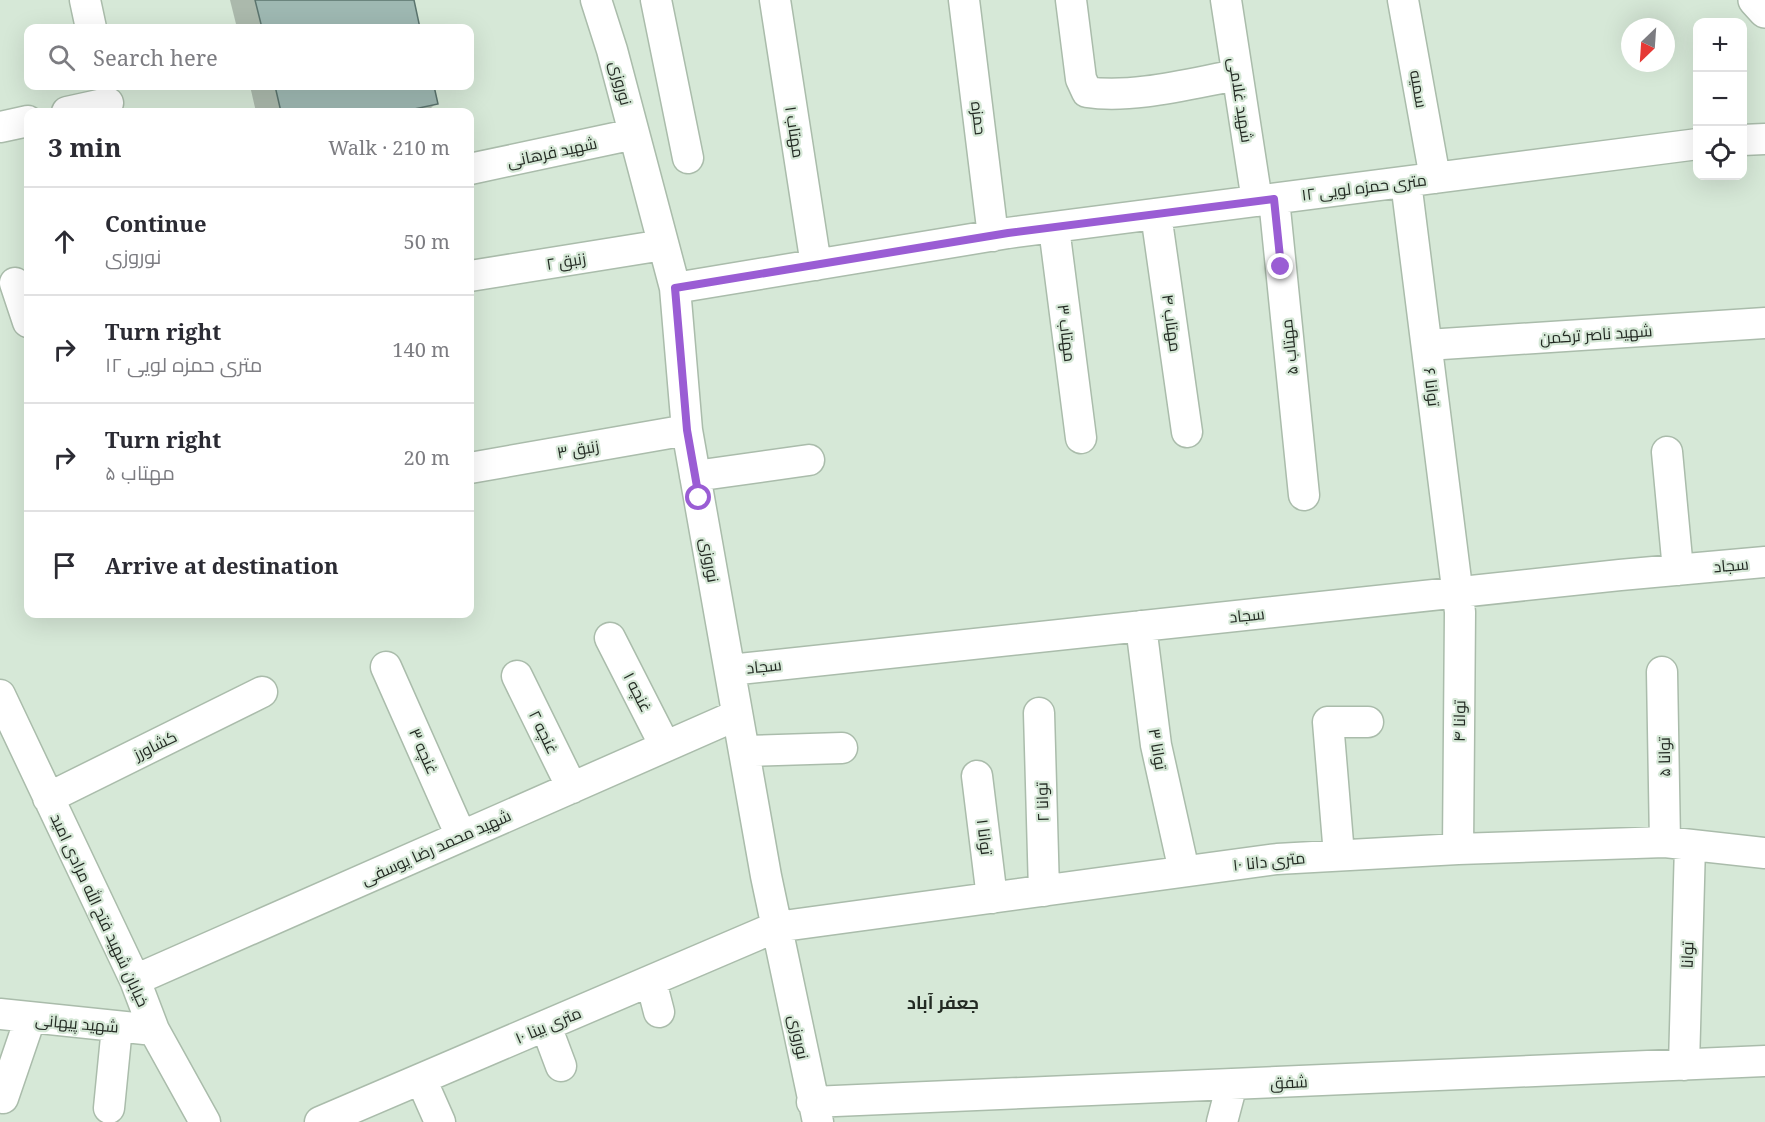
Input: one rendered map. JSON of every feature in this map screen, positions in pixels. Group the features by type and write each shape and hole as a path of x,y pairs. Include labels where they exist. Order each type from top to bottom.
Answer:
{"main road":[{"path":"1755,0 1765,11"}],"street":[{"path":"85,0 91,24"},
{"name":"نوروزی","path":"596,0 675,288 687,430 776,927 815,1112"},
{"path":"656,0 688,158"},
{"name":"مهتاب ۱","path":"775,0 816,265"},
{"name":"حمزه","path":"964,0 993,236"},
{"path":"1071,0 1081,79 1087,92 1100,94 1162,88 1237,75"},
{"name":"شهید غلامی","path":"1226,0 1237,75 1265,200"},
{"name":"سمیه","path":"1403,0 1421,180"},
{"path":"81,108 108,100"},
{"path":"0,127 24,122"},
{"name":"شهید فرهانی","path":"474,168 634,134"},
{"path":"1747,140 1765,140"},
{"name":"۱۲ متری حمزه لویی","path":"675,288 993,236 1693,145"},
{"name":"توانا ۶","path":"1421,180 1427,345 1457,593"},
{"name":"مهتاب ۵","path":"1265,200 1304,495"},
{"name":"مهتاب ۴","path":"1156,214 1187,432"},
{"name":"مهتاب ۳","path":"1054,228 1081,438"},
{"name":"زنبق ۲","path":"474,275 663,245"},
{"path":"15,284 24,310"},
{"name":"شهید ناصر ترکمن","path":"1427,345 1765,323"},
{"name":"زنبق ۳","path":"474,467 687,430"},
{"path":"1667,452 1678,570"},
{"path":"695,476 809,460"},
{"name":"سجاد","path":"730,670 1765,562"},
{"name":"توانا ۴","path":"1457,593 1460,612 1458,849"},
{"name":"توانا ۳","path":"1141,626 1156,745 1184,871"},
{"name":"غنچه ۱","path":"610,638 665,746"},
{"name":"غنچه ۳","path":"386,667 461,836"},
{"name":"توانا ۵","path":"1662,672 1678,843"},
{"name":"غنچه ۲","path":"517,676 572,788"},
{"name":"کشاورز","path":"48,798 262,692"},
{"name":"خیابان شهید فتح الله مرادی امید","path":"0,695 9,743 48,798 135,980 154,1030 205,1122"},
{"name":"توانا ۲","path":"1039,713 1044,891"},
{"name":"شهید محمد رضا یوسفی","path":"135,980 737,715"},
{"path":"1339,855 1328,722 1368,722"},
{"path":"744,751 842,748"},
{"name":"توانا ۱","path":"977,776 992,898"},
{"name":"۱۰ متری دانا","path":"776,927 1277,859 1458,849 1678,843 1765,853"},
{"name":"توانا","path":"1678,843 1684,1065"},
{"name":"۱۰ متری بینا","path":"320,1122 776,927"},
{"path":"651,981 659,1012"},
{"name":"شهید پیهانی","path":"0,1014 30,1019 154,1030"},
{"path":"3,1098 30,1019"},
{"path":"546,1026 561,1066"},
{"path":"109,1108 117,1027"},
{"name":"شفق","path":"815,1112 1232,1084 1765,1061"},
{"path":"421,1079 440,1122"},
{"path":"1222,1122 1232,1084"}],"building":[{"path":"255,0 414,0 419,24 261,24"},
{"path":"276,90 435,90 438,104 419,108 280,108"}],"district":[{"name":"جعفر آباد","path":"943,1002"}],"route":[{"path":"699,498 687,430 675,288 1008,233 1274,199 1281,267"}]}
